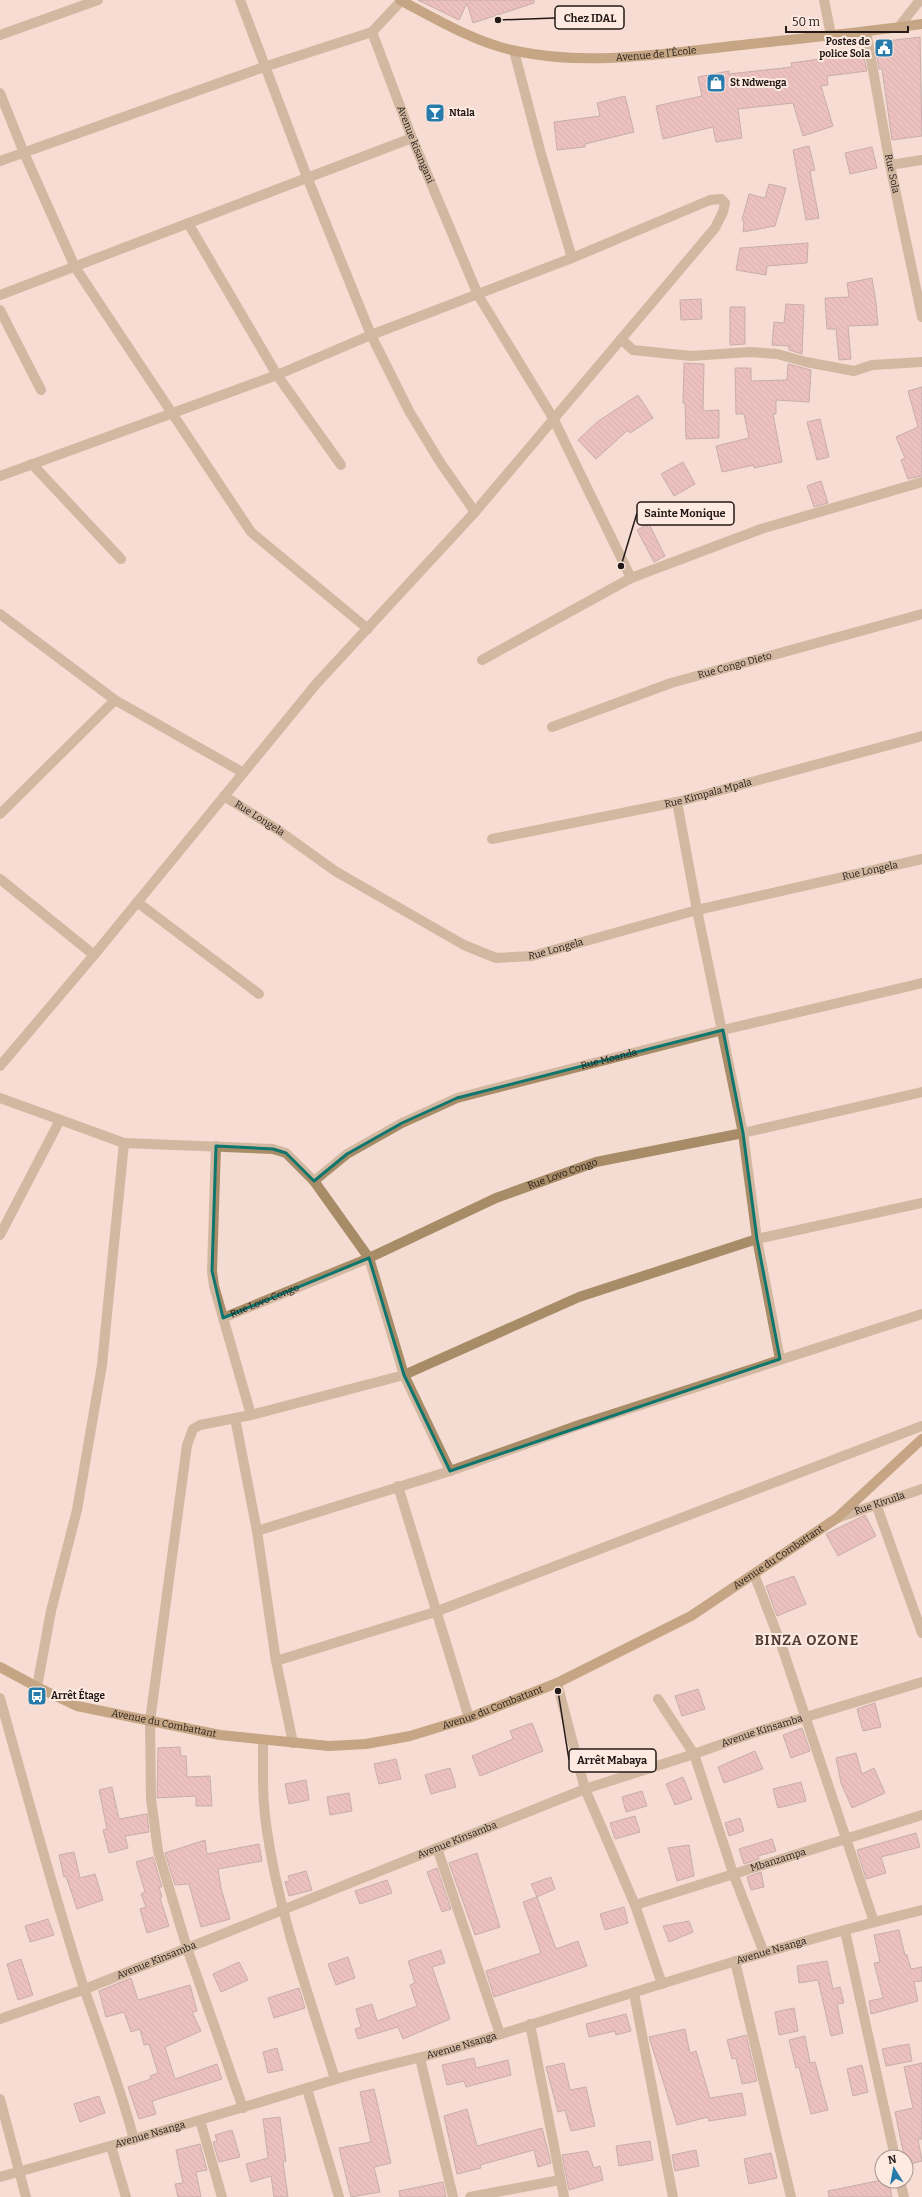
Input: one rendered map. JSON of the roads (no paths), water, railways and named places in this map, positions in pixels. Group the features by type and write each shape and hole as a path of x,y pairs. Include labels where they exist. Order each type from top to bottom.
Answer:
{"street":[{"path":"0,36 98,0"},
{"path":"240,0 264,67 307,177 371,335 408,411 440,462 475,512"},
{"path":"0,161 264,67 372,32 401,0"},
{"name":"Avenue de l'École","path":"401,0 443,22 514,51 564,58 621,58 898,28 922,24"},
{"path":"824,0 831,35"},
{"path":"898,28 920,0"},
{"name":"Rue Sola","path":"866,31 890,165 922,317"},
{"name":"Avenue kisangani","path":"372,32 412,138 478,295 552,418 631,578"},
{"path":"514,51 541,154 572,258"},
{"path":"0,93 24,153 75,266 252,532 368,629"},
{"path":"0,295 412,138"},
{"path":"890,165 922,160"},
{"path":"0,476 277,375 371,335 572,258 710,200 720,199 725,203 723,212 715,228 552,418 475,512 317,683 242,772 94,955 0,1066"},
{"path":"188,223 277,375 341,465"},
{"path":"0,310 41,390"},
{"path":"621,339 633,350 691,356 750,352 777,354 806,362 854,371 872,365 922,362"},
{"path":"32,464 80,517 121,559"},
{"path":"482,660 631,578 761,529 922,482"},
{"path":"0,614 115,700 242,772"},
{"name":"Rue Congo Dieto","path":"552,727 671,683 922,614"},
{"path":"0,814 115,700"},
{"name":"Rue Kimpala Mpala","path":"492,839 677,802 922,736"},
{"name":"Rue Longela","path":"224,796 278,830 335,870 464,945 496,958 532,956 697,910 922,859"},
{"path":"677,802 697,910 723,1030 743,1133 757,1239 780,1359"},
{"path":"0,879 94,955"},
{"path":"137,902 259,994"},
{"name":"Rue Moanda","path":"314,1181 347,1154 402,1123 457,1098 723,1030 922,983"},
{"name":"Rue Lovo Congo","path":"223,1318 369,1258 496,1198 596,1162 743,1133 922,1092"},
{"path":"0,1098 124,1143 273,1148 286,1154 314,1181 369,1258 404,1375 450,1471"},
{"path":"0,1235 60,1120"},
{"path":"37,1687 51,1611 77,1510 102,1365 124,1143"},
{"path":"216,1146 212,1271 214,1286 251,1415"},
{"path":"243,2108 187,1948 158,1852 151,1799 150,1721 189,1436 193,1429 200,1425 251,1415 404,1375 579,1297 757,1239 922,1203"},
{"path":"257,1531 450,1471 579,1425 922,1314"},
{"path":"235,1418 257,1531 276,1661 293,1744"},
{"path":"276,1661 435,1612 922,1426"},
{"name":"Avenue du Combattant","path":"0,1667 77,1706 220,1735 293,1744 329,1746 366,1744 410,1736 469,1718 557,1682 691,1616 836,1518 922,1439"},
{"path":"398,1486 435,1612 469,1718"},
{"name":"Rue Kivuila","path":"836,1518 922,1489"},
{"path":"876,1504 922,1633"},
{"path":"754,1574 781,1644 874,1922"},
{"path":"557,1682 585,1789 635,1905 662,1984"},
{"name":"Avenue Kinsamba","path":"0,2019 85,1989 585,1789 694,1754 753,1733 922,1682"},
{"path":"0,1698 54,1890 85,1989 126,2106 134,2140"},
{"path":"658,1699 694,1754 734,1873 764,1953"},
{"path":"263,1740 263,1784 267,1831 284,1910 335,2079"},
{"name":"Mbanzampa","path":"635,1905 922,1815"},
{"path":"437,1848 500,2034"},
{"name":"Avenue Nsanga","path":"0,2177 134,2140 335,2079 420,2058 734,1961 922,1910"},
{"path":"845,1930 893,2149"},
{"path":"734,1961 791,2197"},
{"path":"634,1993 673,2197"},
{"path":"530,2024 564,2197"},
{"path":"420,2058 453,2197"},
{"path":"306,2089 339,2197"},
{"path":"0,2099 26,2197"},
{"path":"200,2120 222,2197"},
{"path":"111,2146 126,2197"},
{"path":"470,2197 560,2180"}],"place":[{"name":"Chez IDAL","path":"498,20"},
{"name":"Postes de police Sola","path":"884,48"},
{"name":"St Ndwenga","path":"716,83"},
{"name":"Ntala","path":"435,113"},
{"name":"Sainte Monique","path":"621,566"},
{"name":"Arrêt Mabaya","path":"558,1691"},
{"name":"Arrêt Étage","path":"37,1696"}],"district":[{"name":"BINZA OZONE","path":"807,1640"}]}
